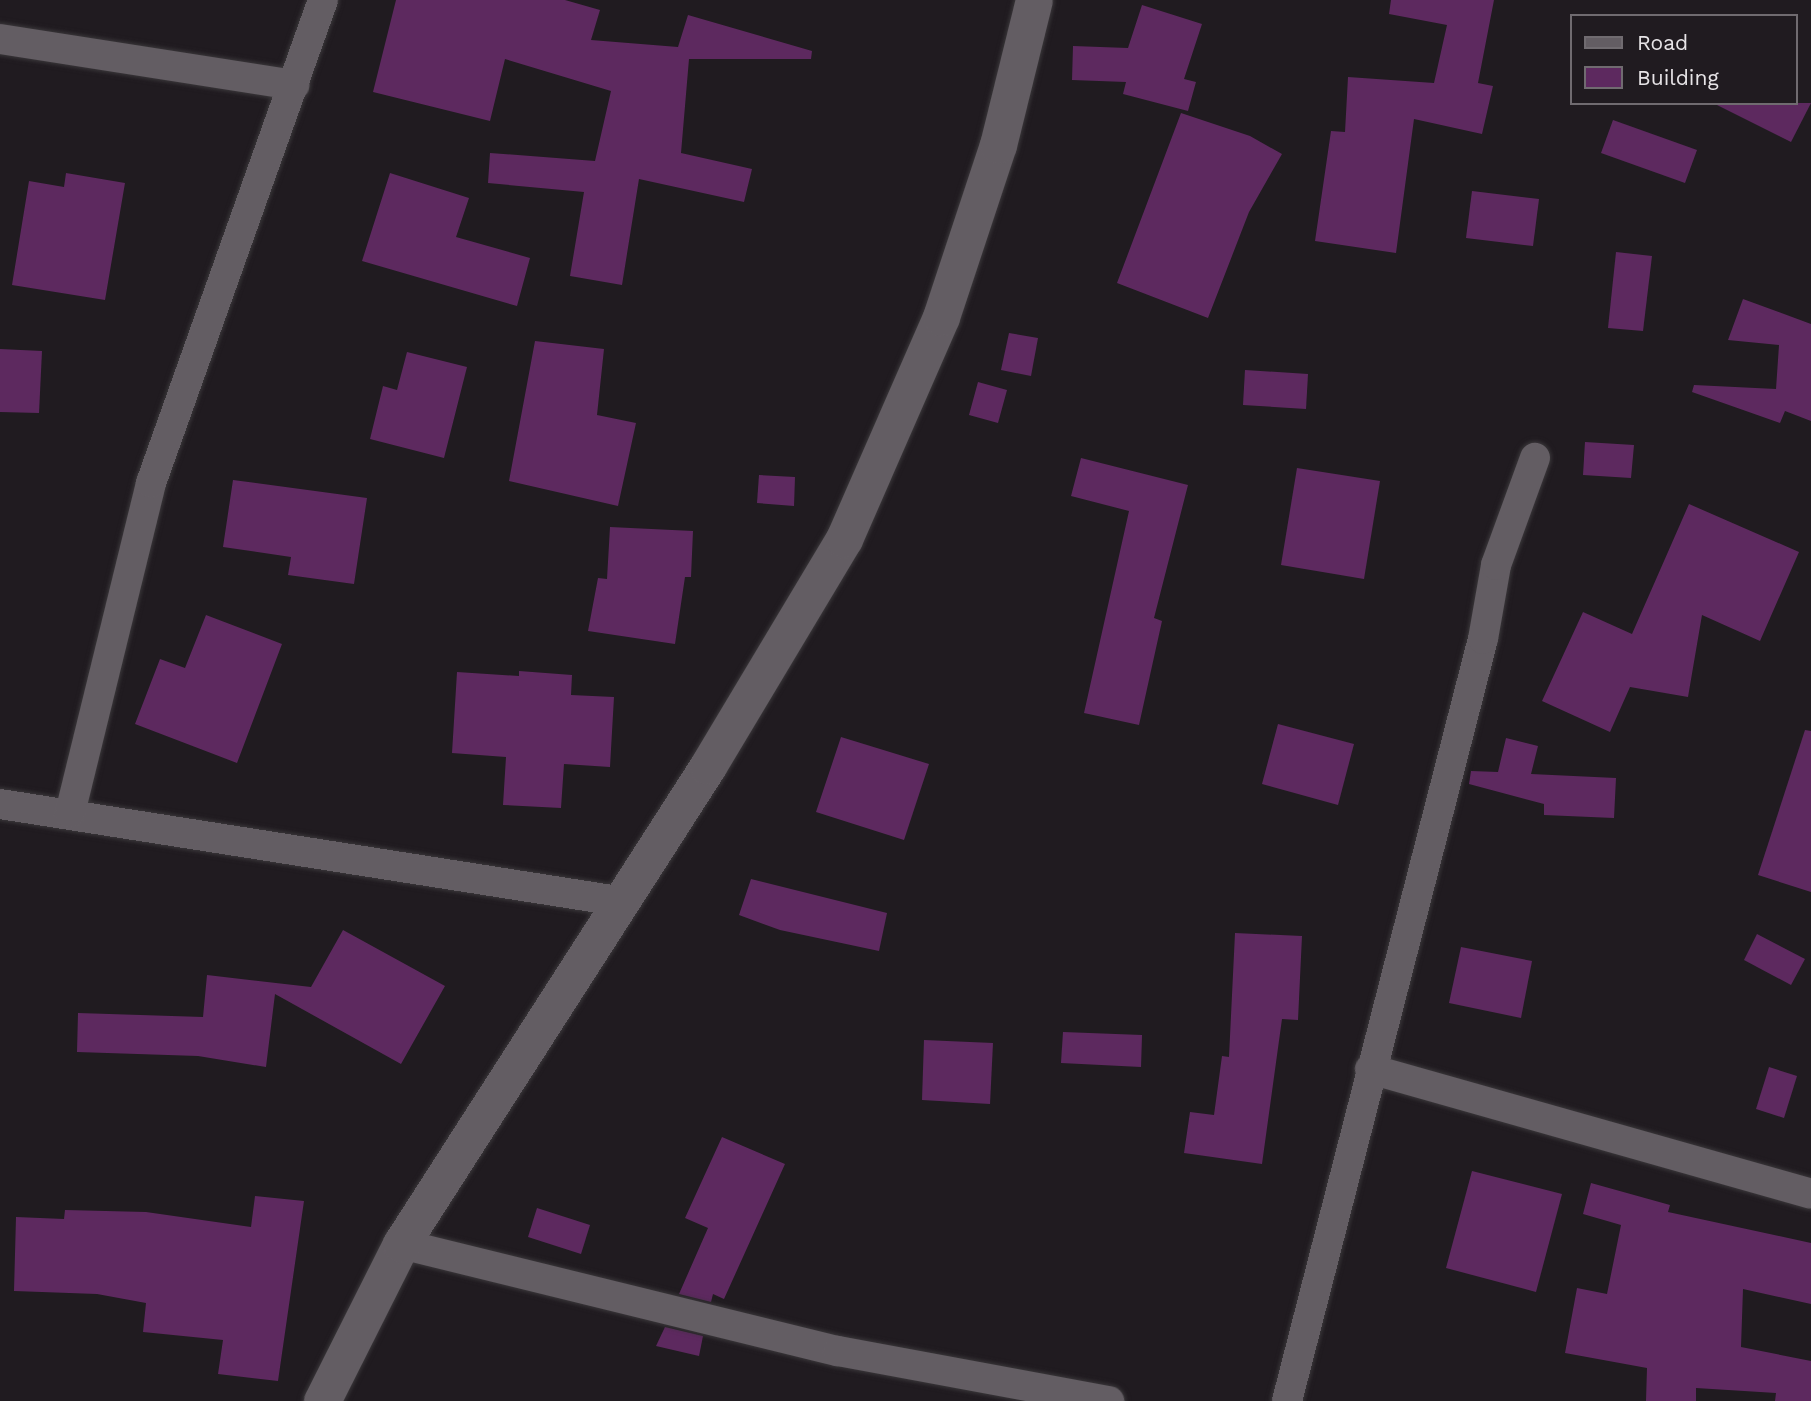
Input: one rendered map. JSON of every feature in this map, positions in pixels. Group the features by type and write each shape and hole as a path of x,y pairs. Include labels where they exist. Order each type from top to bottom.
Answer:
{"street":[{"path":"70,813 151,483 323,0"},
{"path":"322,1401 401,1244 618,901 708,765 844,539 941,317 998,145 1034,0"},
{"path":"0,39 294,85"},
{"path":"1287,1401 1370,1069 1483,639 1496,565 1535,458"},
{"path":"0,804 618,901"},
{"path":"1370,1069 1811,1194"},
{"path":"401,1244 838,1351 1109,1401"}],"building":[{"path":"396,0 565,0 600,10 591,40 678,47 688,15 812,51 811,59 689,59 681,153 752,169 744,202 639,179 622,285 570,276 584,192 488,183 490,153 595,161 611,91 505,59 490,121 373,92"},
{"path":"1391,0 1494,0 1478,83 1493,86 1482,134 1414,119 1396,253 1315,241 1331,131 1345,132 1348,77 1434,83 1447,25 1389,14"},
{"path":"1142,5 1202,24 1184,79 1196,82 1188,111 1123,94 1126,82 1072,80 1073,46 1128,48"},
{"path":"1811,103 1791,142 1717,105"},
{"path":"1181,113 1250,136 1282,154 1249,212 1208,318 1117,283"},
{"path":"1613,120 1697,150 1685,183 1601,153"},
{"path":"66,173 125,183 105,300 12,285 29,181 64,187"},
{"path":"390,173 469,198 456,237 530,258 517,306 362,261"},
{"path":"1472,191 1539,199 1533,246 1466,238"},
{"path":"1616,252 1652,256 1643,331 1608,328"},
{"path":"1743,299 1811,324 1811,421 1785,411 1780,423 1692,392 1694,385 1776,389 1779,345 1728,340"},
{"path":"1009,333 1038,338 1031,376 1001,370"},
{"path":"535,341 604,349 597,415 636,423 618,506 509,481"},
{"path":"0,349 42,351 39,413 0,412"},
{"path":"407,352 467,367 444,458 370,439 383,386 397,390"},
{"path":"1245,370 1308,374 1306,409 1243,405"},
{"path":"978,382 1007,390 998,423 969,415"},
{"path":"1585,442 1634,445 1631,478 1583,475"},
{"path":"1081,458 1188,485 1154,618 1162,621 1139,725 1084,713 1129,511 1071,496"},
{"path":"1297,468 1380,481 1364,579 1281,565"},
{"path":"759,475 795,477 794,506 757,503"},
{"path":"233,480 367,498 354,584 288,575 291,557 223,547"},
{"path":"1689,504 1799,552 1760,641 1702,615 1688,697 1630,687 1610,732 1542,701 1583,612 1632,634"},
{"path":"610,527 693,531 691,577 685,577 675,644 588,631 598,578 607,579"},
{"path":"206,615 282,644 237,763 135,724 160,659 185,668"},
{"path":"519,671 572,675 571,695 614,697 610,767 564,764 561,808 503,805 506,757 452,753 457,672 519,676"},
{"path":"1278,724 1354,744 1338,805 1262,784"},
{"path":"1805,730 1811,731 1811,892 1758,875"},
{"path":"841,737 929,764 904,840 816,812"},
{"path":"1506,738 1538,746 1531,774 1616,778 1614,818 1544,815 1544,804 1469,784 1471,771 1498,772"},
{"path":"751,879 887,913 879,951 780,930 739,915"},
{"path":"343,930 445,986 401,1064 275,994 266,1067 198,1056 77,1052 78,1013 203,1017 207,975 311,987"},
{"path":"1235,933 1302,936 1298,1020 1282,1019 1262,1164 1184,1153 1190,1112 1214,1115 1222,1056 1229,1057"},
{"path":"1757,934 1805,959 1791,985 1744,960"},
{"path":"1461,947 1532,961 1521,1018 1449,1003"},
{"path":"1063,1032 1142,1035 1141,1067 1061,1063"},
{"path":"924,1040 993,1043 990,1104 922,1100"},
{"path":"1769,1067 1797,1076 1784,1118 1756,1109"},
{"path":"722,1137 785,1164 724,1299 713,1294 711,1302 679,1294 708,1228 685,1218"},
{"path":"1472,1171 1562,1194 1536,1292 1446,1268"},
{"path":"1591,1183 1670,1205 1668,1212 1811,1243 1811,1304 1743,1289 1741,1347 1811,1361 1811,1401 1775,1401 1776,1393 1696,1388 1696,1401 1646,1401 1647,1368 1565,1353 1577,1288 1607,1294 1621,1225 1583,1214"},
{"path":"255,1196 304,1201 278,1381 218,1374 223,1340 143,1332 146,1303 97,1294 14,1291 16,1217 64,1219 65,1210 146,1212 251,1227"},
{"path":"537,1208 590,1225 581,1254 528,1237"},
{"path":"665,1327 703,1336 699,1356 656,1346"}]}
